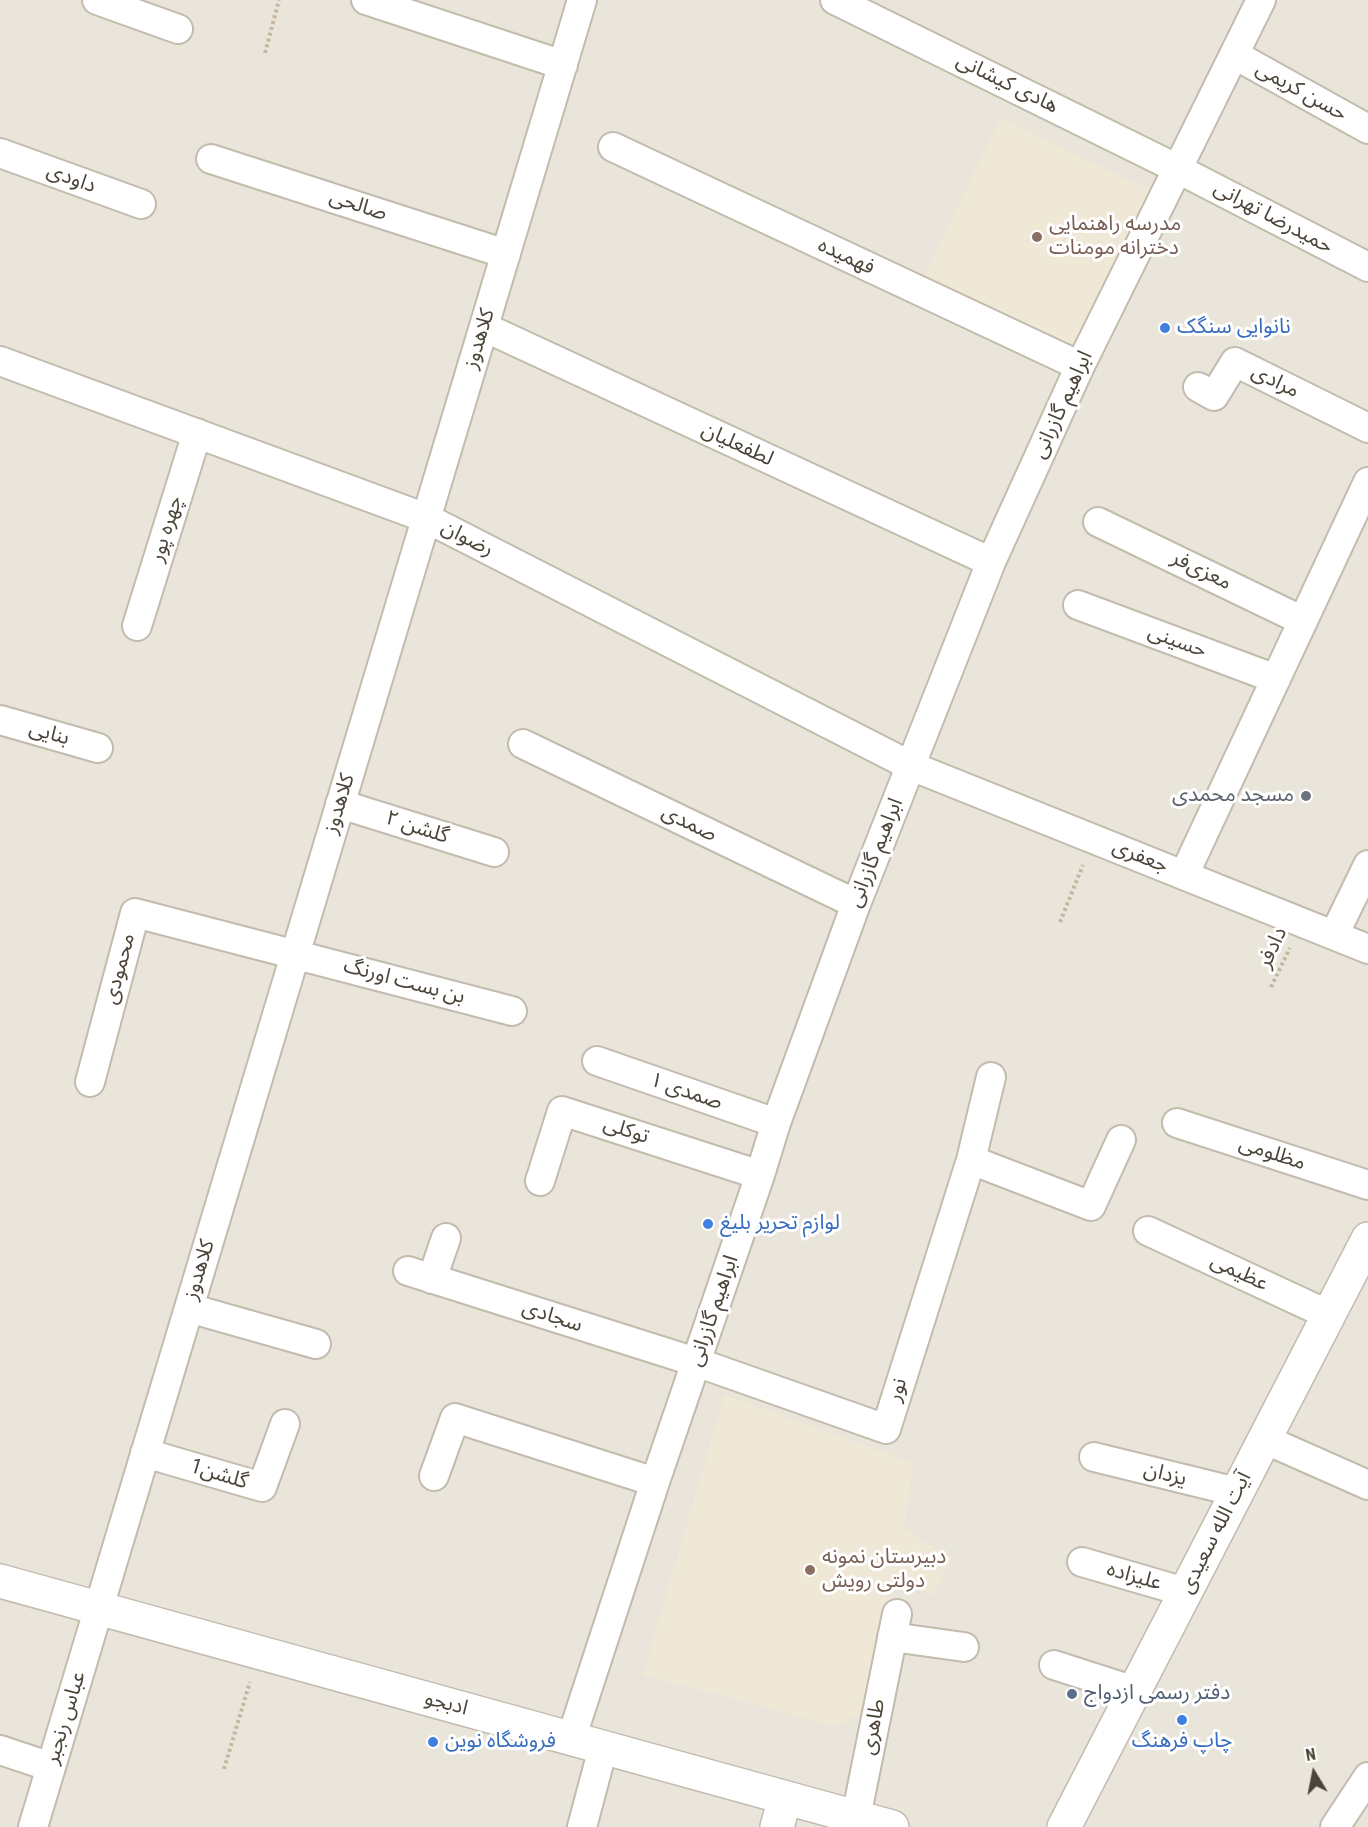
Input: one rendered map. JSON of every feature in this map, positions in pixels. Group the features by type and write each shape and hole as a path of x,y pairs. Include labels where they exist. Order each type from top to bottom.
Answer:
{"street":[{"path":"97,0 178,29"},
{"path":"366,0 563,65"},
{"name":"کلاهدوز","path":"98,1608 582,0"},
{"name":"هادی کیشانی","path":"835,0 1179,169"},
{"name":"ابراهیم گازرانی","path":"571,1739 776,1124 856,904 991,562 1080,366 1261,0"},
{"name":"حسن کریمی","path":"1235,55 1368,129"},
{"name":"فهمیده","path":"613,147 1080,366"},
{"name":"داودی","path":"0,153 141,204"},
{"name":"صالحی","path":"211,159 506,254"},
{"name":"حمیدرضا تهرانی","path":"1179,169 1368,267"},
{"name":"لطفعلیان","path":"484,327 991,562"},
{"name":"رضوان","path":"0,361 426,518 911,766"},
{"name":"مرادی","path":"1198,387 1214,396 1235,362 1368,428"},
{"name":"چهره پور","path":"137,626 197,433"},
{"path":"1184,875 1368,482"},
{"name":"معزی‌فر","path":"1098,522 1303,621"},
{"name":"حسینی","path":"1078,605 1276,679"},
{"name":"بنایی","path":"0,720 98,748"},
{"name":"صمدی","path":"523,744 856,904"},
{"name":"جعفری","path":"911,766 1368,949"},
{"name":"گلشن ۲","path":"340,804 494,852"},
{"path":"1334,935 1368,865"},
{"name":"محمودی","path":"90,1082 135,913 295,954"},
{"name":"بن بست اورنگ","path":"295,954 512,1011"},
{"name":"صمدی ۱","path":"597,1061 776,1124"},
{"name":"نور","path":"696,1362 886,1429 971,1160 991,1077"},
{"name":"توکلی","path":"540,1181 562,1111 760,1175"},
{"name":"مظلومی","path":"1177,1123 1368,1185"},
{"path":"971,1160 1091,1206 1121,1140"},
{"name":"عظیمی","path":"1149,1231 1329,1315"},
{"name":"سجادی","path":"446,1238 420,1275 696,1362"},
{"name":"آیت الله سعیدی","path":"1064,1827 1368,1239"},
{"path":"189,1308 316,1344"},
{"path":"434,1476 455,1418 655,1482"},
{"name":"گلشن1","path":"145,1453 262,1487 285,1424"},
{"path":"1264,1439 1368,1485"},
{"name":"یزدان","path":"1094,1457 1237,1492"},
{"name":"علیزاده","path":"1082,1562 1185,1592"},
{"name":"ادبجو","path":"0,1581 603,1748 781,1812 856,1817 892,1827"},
{"name":"عباس رنجبر","path":"33,1827 98,1608"},
{"name":"طاهری","path":"856,1817 895,1625 964,1647"},
{"path":"1054,1665 1135,1691"},
{"path":"582,1827 603,1748"},
{"path":"0,1750 51,1767"},
{"path":"1335,1827 1368,1777"}],"path":[{"path":"265,53 279,0"},
{"path":"1060,922 1094,839"},
{"name":"دادفر","path":"1271,987 1301,922"},
{"path":"224,1768 258,1653"}],"shaded area":[{"path":"0,0 1368,0 1368,1827 0,1827"},
{"name":"مدرسه راهنمایی دخترانه مومنات","path":"1000,119 1152,191 1073,355 921,283"},
{"name":"دبیرستان نمونه دولتی رویش","path":"724,1395 913,1463 904,1529 952,1558 933,1596 890,1582 862,1712 836,1726 643,1675"}],"place":[{"name":"مدرسه راهنمایی دخترانه مومنات","path":"1037,237"},
{"name":"نانوایی سنگک","path":"1165,328"},
{"name":"مسجد محمدی","path":"1306,796"},
{"name":"لوازم تحریر بلیغ","path":"708,1224"},
{"name":"دبیرستان نمونه دولتی رویش","path":"810,1570"},
{"name":"دفتر رسمی ازدواج","path":"1072,1694"},
{"name":"چاپ فرهنگ","path":"1182,1720"},
{"name":"فروشگاه نوین","path":"433,1742"}]}
